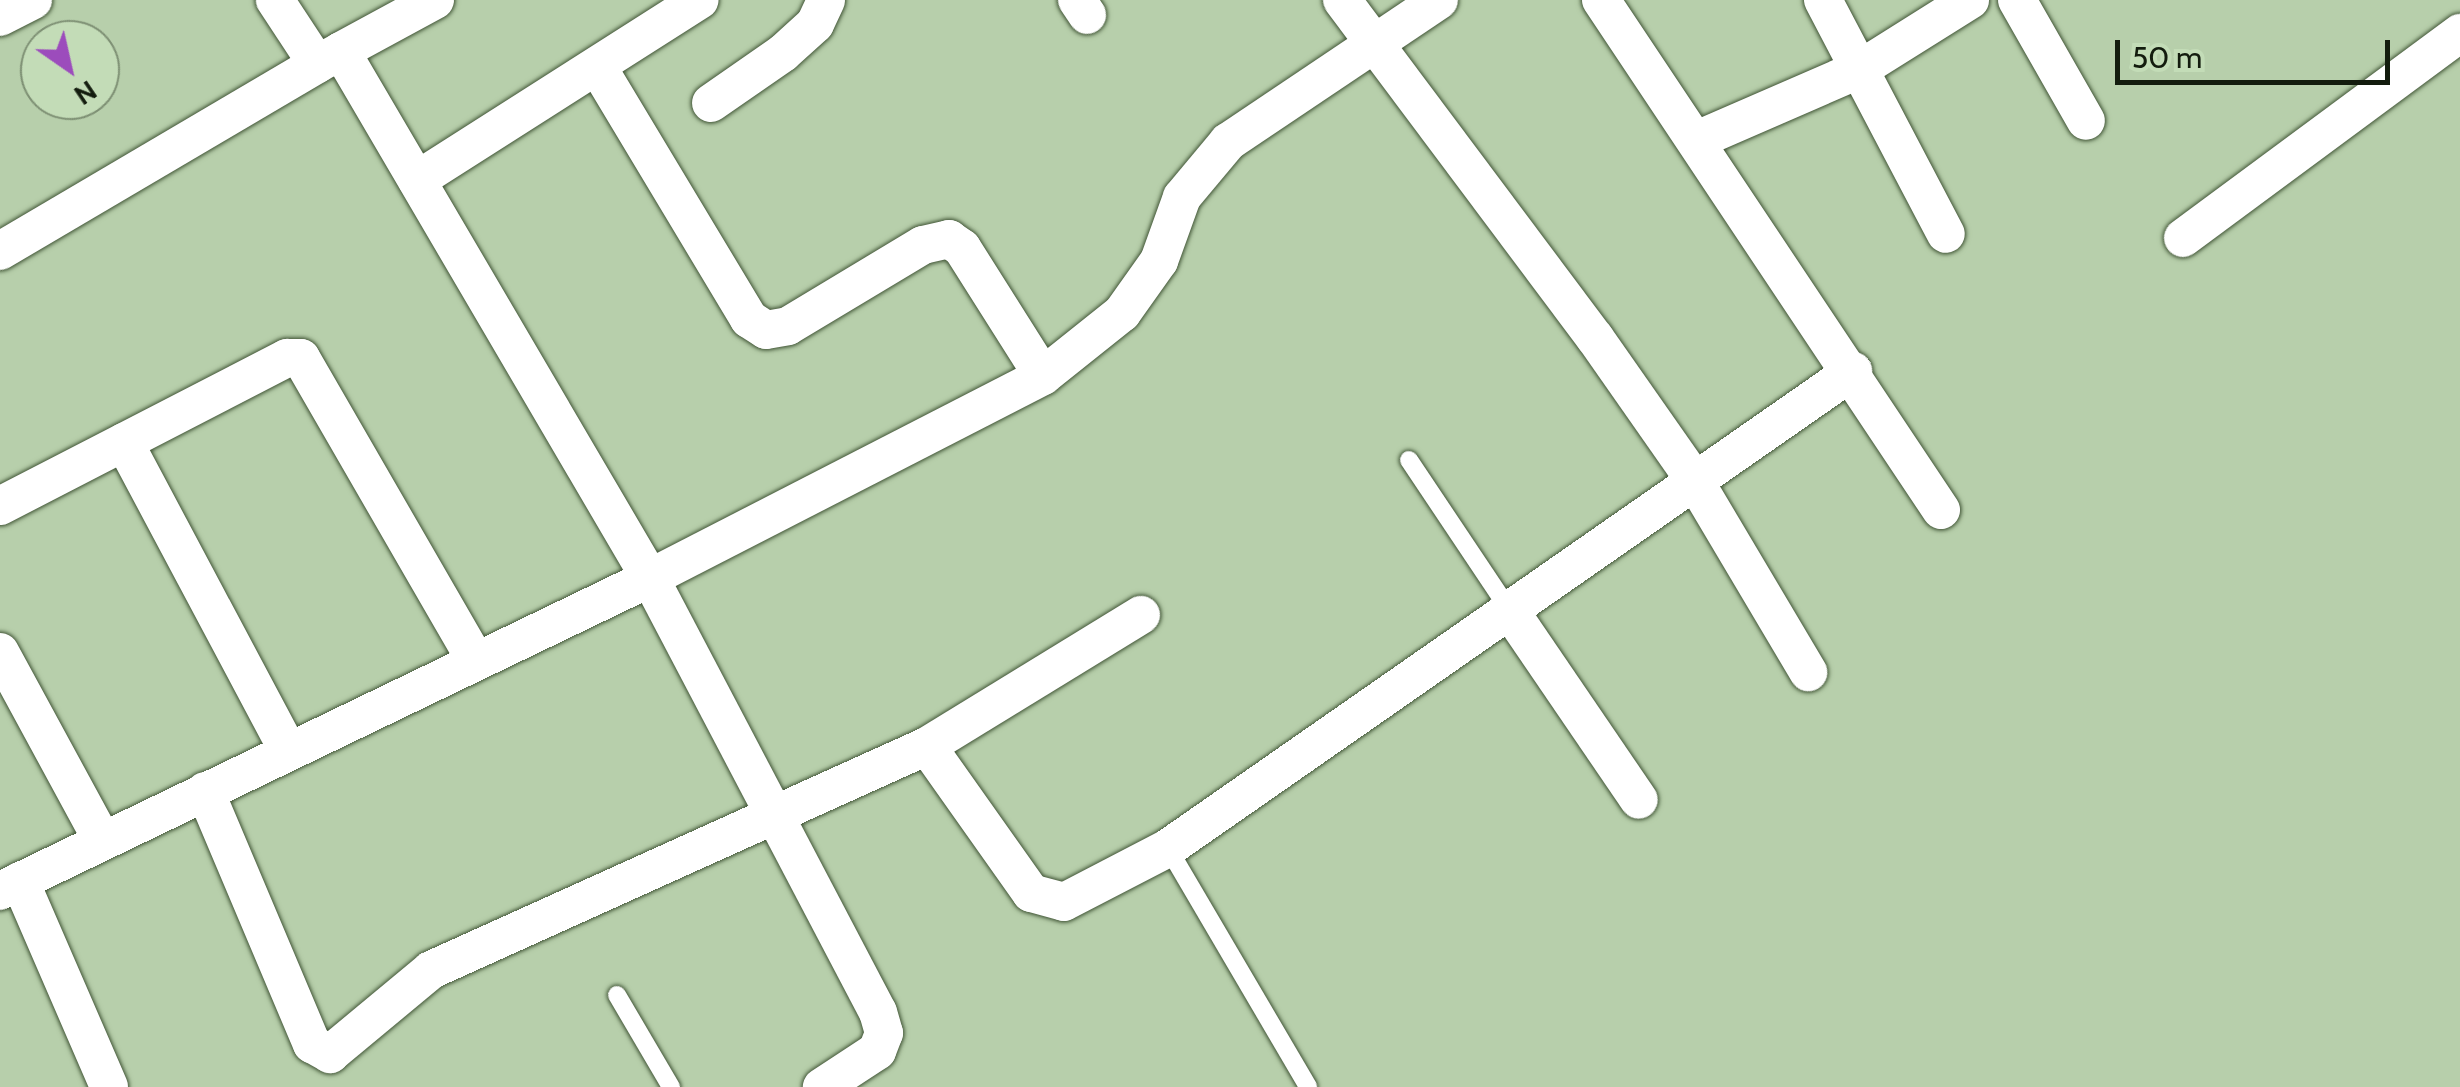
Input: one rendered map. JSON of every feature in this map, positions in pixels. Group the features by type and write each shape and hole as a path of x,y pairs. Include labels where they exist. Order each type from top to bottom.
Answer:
{"street":[{"path":"0,17 32,0"},
{"path":"275,0 329,57 417,180 650,578 776,813 884,1032 877,1051 822,1087"},
{"path":"0,250 329,57 435,0"},
{"path":"417,180 700,0"},
{"path":"711,102 783,53 815,24 826,0"},
{"path":"1342,0 1596,338 1693,478 1808,672"},
{"path":"109,1087 10,886 650,578 1043,376 1122,313 1158,261 1182,197 1200,170 1228,142 1439,0"},
{"path":"1602,0 1853,371 1941,510"},
{"path":"1823,0 1946,234"},
{"path":"1697,140 1860,69 1970,0"},
{"path":"2017,0 2086,121"},
{"path":"2182,238 2460,33"},
{"path":"597,66 749,319 766,330 788,326 923,245 949,239 962,248 1043,376"},
{"path":"0,506 287,358 301,358 476,662"},
{"path":"928,746 1031,894 1047,902 1064,902 1168,848 1693,478 1853,371"},
{"path":"124,442 288,751"},
{"path":"1508,608 1639,800"},
{"path":"205,791 312,1044 330,1054 431,970 928,746 1141,615"},
{"path":"0,652 102,840"}],"lane":[{"path":"1409,460 1508,608"},
{"path":"1168,848 1308,1087"},
{"path":"617,995 671,1087"}]}
